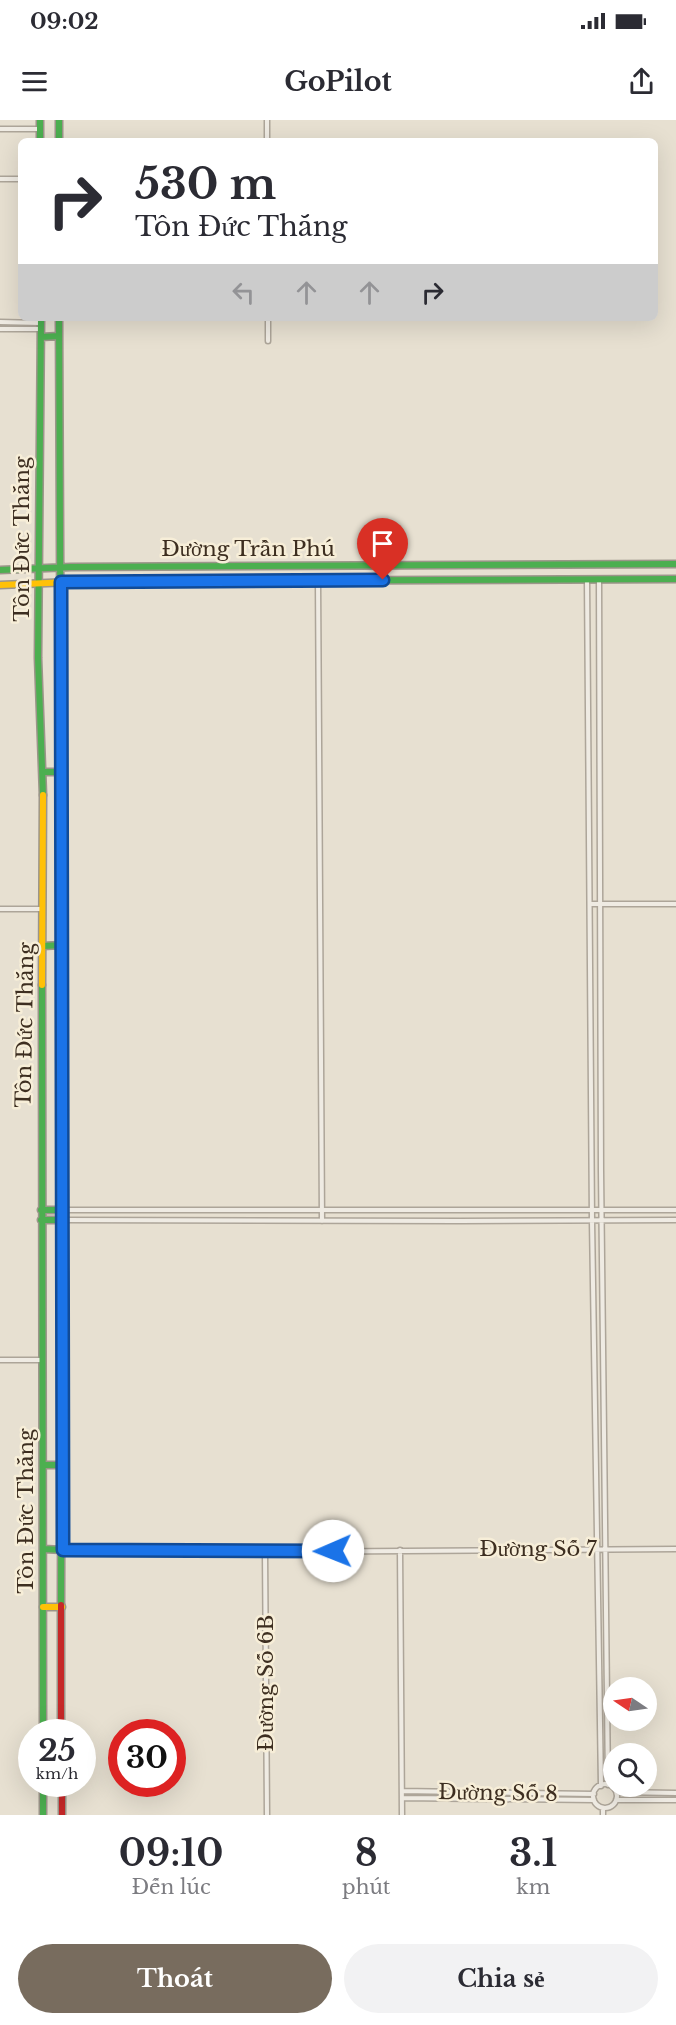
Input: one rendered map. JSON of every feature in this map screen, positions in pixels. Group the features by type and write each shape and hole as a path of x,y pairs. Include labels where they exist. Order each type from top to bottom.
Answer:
{"main road":[{"path":"40,120 40,138"},
{"path":"59,120 59,138"},
{"name":"Tôn Đức Thắng","path":"59,321 62,772 61,1719"},
{"path":"41,327 59,336"},
{"name":"Tôn Đức Thắng","path":"41,327 38,583 43,772 41,1210 43,1719"},
{"path":"598,564 599,580"},
{"name":"Đường Trần Phú","path":"0,570 38,567 676,564"},
{"path":"267,565 267,581"},
{"path":"318,565 318,581"},
{"path":"586,565 587,580"},
{"name":"Đường Trần Phú","path":"0,585 61,582 676,579"},
{"path":"43,772 62,772"},
{"path":"43,946 62,945"},
{"path":"41,1210 61,1210"},
{"path":"41,1220 61,1220"},
{"path":"43,1465 62,1465"},
{"path":"44,1549 63,1550"},
{"path":"43,1607 63,1607"},
{"path":"43,1797 43,1815"},
{"path":"62,1797 62,1815"}],"street":[{"path":"267,120 267,138"},
{"path":"0,129 40,129"},
{"path":"0,179 18,179"},
{"path":"268,321 268,341"},
{"path":"0,322 41,327"},
{"path":"0,329 41,327"},
{"path":"587,580 592,1221 602,1786 594,1794 594,1800 603,1808 603,1815"},
{"path":"599,580 600,1053 607,1743"},
{"path":"318,581 322,1221"},
{"path":"589,735 599,735"},
{"path":"591,904 676,904"},
{"path":"0,909 42,909"},
{"path":"591,1053 600,1053"},
{"path":"61,1210 676,1210"},
{"path":"204,1210 204,1220"},
{"path":"460,1210 460,1221"},
{"path":"61,1220 676,1220"},
{"path":"0,1360 42,1360"},
{"name":"Đường Số 7","path":"63,1550 265,1552 676,1549"},
{"path":"400,1550 402,1815"},
{"name":"Đường Số 6B","path":"265,1552 267,1815"},
{"name":"Đường Số 8","path":"402,1791 594,1794"},
{"path":"657,1793 676,1793"},
{"name":"Đường Số 8","path":"402,1798 594,1800"},
{"path":"603,1808 609,1807 616,1800 676,1800"},
{"path":"609,1807 609,1815"}],"traffic: fast":[{"path":"40,120 40,138"},
{"path":"59,120 59,138"},
{"path":"41,321 38,658 43,795"},
{"path":"59,321 62,975"},
{"path":"41,337 59,336"},
{"path":"0,570 71,567 676,564"},
{"path":"223,581 676,579"},
{"path":"43,772 62,772"},
{"path":"43,946 62,945"},
{"path":"42,985 43,1719"},
{"path":"41,1210 61,1210"},
{"path":"61,1605 62,1216"},
{"path":"41,1220 61,1220"},
{"path":"43,1465 62,1465"},
{"path":"44,1549 63,1550"},
{"path":"43,1797 43,1815"}],"traffic: slow":[{"path":"0,585 223,581"},
{"path":"42,985 43,795"},
{"path":"43,1607 62,1607"}],"traffic: jam":[{"path":"62,975 62,1216"},
{"path":"61,1605 61,1719"},
{"path":"62,1797 62,1815"}],"route":[{"path":"333,1551 63,1550 61,582 383,580"}]}
